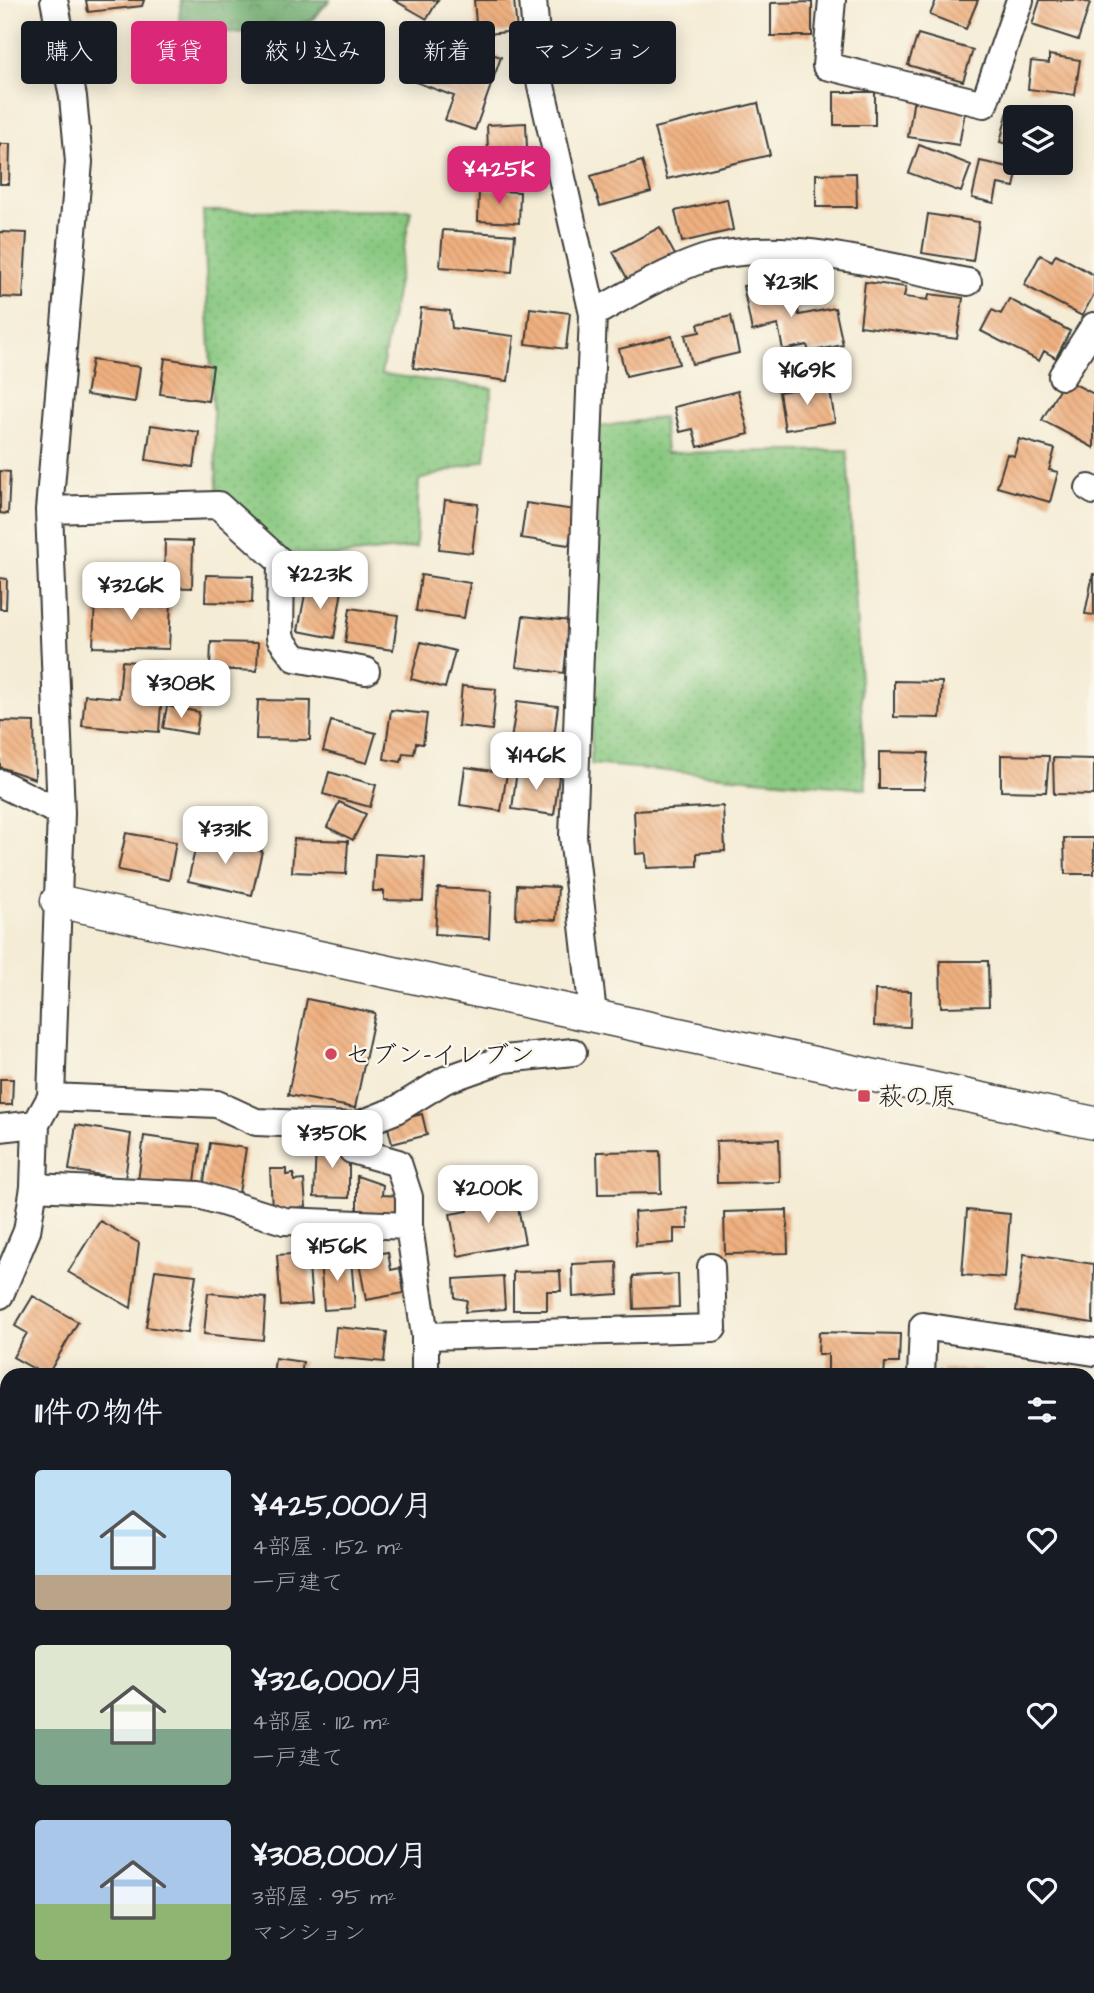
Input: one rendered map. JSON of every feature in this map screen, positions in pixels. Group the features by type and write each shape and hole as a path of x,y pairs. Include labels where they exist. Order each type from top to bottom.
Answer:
{"street":[{"path":"0,1295 26,1231 34,1187 36,1124 51,1097 61,813 49,510 79,162 73,97 54,0"},
{"path":"534,0 540,81 593,314 573,836 593,1014"},
{"path":"832,0 826,66 984,104 1020,0"},
{"path":"593,314 636,289 712,257 786,250 968,282"},
{"path":"1062,376 1094,326"},
{"path":"49,510 218,505 281,562 280,638 295,658 366,671"},
{"path":"0,783 61,813"},
{"path":"57,901 1094,1123"},
{"path":"51,1097 217,1104 256,1122 356,1126 396,1110 445,1080 504,1059 573,1052"},
{"path":"0,1128 36,1124"},
{"path":"356,1126 352,1150 398,1163 409,1197 409,1226 425,1336 425,1368"},
{"path":"34,1187 199,1195 284,1221 409,1226"},
{"path":"425,1336 713,1328 711,1267"},
{"path":"921,1368 923,1326 1094,1352"}],"green space":[{"path":"181,0 330,0 312,20 241,21 241,33 227,32 227,21 179,21"},
{"path":"411,210 381,374 492,388 485,460 419,480 416,547 281,562 218,505 203,211"},
{"path":"663,417 666,453 847,450 866,789 591,764 599,427"}],"building":[{"path":"86,0 144,0 142,6 88,12"},
{"path":"394,0 438,0 427,19"},
{"path":"474,0 514,0 516,21 509,21 509,32 495,33 495,21 476,21"},
{"path":"936,0 978,0 966,29 930,15"},
{"path":"1040,0 1078,0 1090,3 1078,40 1032,25"},
{"path":"812,2 812,36 771,36 771,3"},
{"path":"918,34 973,50 963,81 908,65"},
{"path":"495,55 501,57 495,74"},
{"path":"1049,55 1080,60 1075,95 1028,89 1031,61 1049,63"},
{"path":"421,84 491,84 475,130 445,120 454,96"},
{"path":"834,92 875,92 875,125 834,125"},
{"path":"914,98 966,106 959,145 908,137"},
{"path":"758,103 770,155 667,179 654,128"},
{"path":"526,123 528,175 489,177 487,125"},
{"path":"0,144 10,144 9,184 0,184"},
{"path":"919,145 971,165 961,192 909,173"},
{"path":"642,161 651,192 600,206 591,176"},
{"path":"980,161 1003,166 1003,175 1017,175 1014,187 998,184 994,203 972,198"},
{"path":"856,173 857,207 816,207 816,174"},
{"path":"479,190 520,192 519,223 478,221"},
{"path":"727,199 733,230 682,242 675,211"},
{"path":"928,214 979,222 973,261 922,253"},
{"path":"660,227 675,255 628,280 613,252"},
{"path":"443,230 515,235 512,272 440,267"},
{"path":"0,232 27,233 23,298 0,297"},
{"path":"1056,254 1094,275 1094,294 1082,316 1024,285 1040,255 1052,261"},
{"path":"770,281 773,296 794,292 799,315 835,308 843,345 809,352 807,345 783,350 778,325 752,331 743,286"},
{"path":"865,282 906,287 904,297 928,300 929,294 963,298 957,339 860,326"},
{"path":"1009,299 1070,331 1056,358 1044,351 1039,361 981,331 992,310 1001,314"},
{"path":"421,308 450,311 452,328 514,336 508,381 413,368"},
{"path":"530,308 570,313 566,349 526,344"},
{"path":"731,316 739,353 692,364 685,335 700,332 698,324"},
{"path":"672,336 679,364 626,376 619,349"},
{"path":"165,358 213,366 208,401 160,394"},
{"path":"92,360 140,367 135,402 86,395"},
{"path":"1065,379 1094,394 1094,448 1042,420"},
{"path":"829,384 835,422 785,430 779,392"},
{"path":"738,391 749,434 698,447 693,429 680,432 674,407"},
{"path":"151,425 199,432 194,467 146,460"},
{"path":"1019,439 1055,449 1049,470 1058,472 1050,502 997,487 1007,454 1014,456"},
{"path":"0,471 10,472 8,514 0,513"},
{"path":"445,500 478,504 472,553 439,549"},
{"path":"526,503 575,510 569,545 521,538"},
{"path":"165,540 193,541 192,588 164,587"},
{"path":"1094,574 1094,615 1085,614"},
{"path":"206,575 253,576 252,603 205,602"},
{"path":"421,575 470,583 464,618 416,611"},
{"path":"0,578 7,579 6,609 0,609"},
{"path":"307,584 342,590 334,638 298,631"},
{"path":"111,586 132,587 131,599 171,600 169,649 93,647 95,598 110,599"},
{"path":"350,608 398,615 393,650 345,643"},
{"path":"523,616 570,621 564,673 516,667"},
{"path":"211,642 258,643 257,671 210,669"},
{"path":"421,642 455,651 445,688 411,679"},
{"path":"122,661 164,664 159,732 82,726 85,695 119,698"},
{"path":"894,681 942,682 940,718 894,717"},
{"path":"462,686 496,689 492,730 458,726"},
{"path":"258,700 311,701 310,740 256,739"},
{"path":"517,701 558,706 553,745 511,740"},
{"path":"167,706 199,712 196,734 163,728"},
{"path":"391,710 427,714 423,744 416,743 414,754 403,753 401,762 384,759"},
{"path":"0,721 34,722 35,779 0,767"},
{"path":"331,721 376,733 367,763 323,751"},
{"path":"879,752 928,753 924,789 879,789"},
{"path":"1001,755 1049,756 1046,792 1001,791"},
{"path":"1053,758 1094,759 1094,795 1054,794"},
{"path":"465,767 507,773 501,811 460,805"},
{"path":"517,770 559,776 554,815 512,809"},
{"path":"329,772 376,785 370,807 323,794"},
{"path":"339,802 366,814 353,840 327,827"},
{"path":"723,806 725,851 697,853 697,866 647,868 646,853 636,854 634,811"},
{"path":"126,833 176,842 169,880 118,870"},
{"path":"198,837 262,851 252,895 188,881"},
{"path":"1064,838 1094,838 1094,874 1065,874"},
{"path":"294,839 348,841 346,874 292,872"},
{"path":"375,854 425,857 423,901 384,900 384,891 373,891"},
{"path":"517,885 558,887 556,920 516,918"},
{"path":"438,888 491,891 489,938 435,934"},
{"path":"940,961 988,961 989,1006 941,1007"},
{"path":"875,990 911,991 910,1027 874,1026"},
{"name":"セブン-イレブン","path":"307,999 375,1013 355,1108 288,1095"},
{"path":"0,1079 13,1079 12,1105 0,1105"},
{"path":"422,1114 427,1135 392,1144 387,1123"},
{"path":"76,1125 131,1134 125,1179 69,1170"},
{"path":"144,1136 200,1144 194,1189 138,1181"},
{"path":"779,1139 780,1182 717,1183 716,1141"},
{"path":"342,1140 349,1157 349,1198 314,1197 316,1143"},
{"path":"210,1143 246,1148 239,1193 203,1188"},
{"path":"660,1151 661,1193 598,1194 597,1152"},
{"path":"270,1169 286,1169 286,1175 294,1174 294,1181 304,1180 306,1207 272,1209"},
{"path":"357,1176 383,1185 382,1195 401,1196 402,1218 357,1218"},
{"path":"515,1192 525,1243 458,1256 450,1214 468,1211 466,1201"},
{"path":"687,1208 688,1229 674,1229 674,1243 636,1246 634,1212"},
{"path":"787,1210 788,1253 725,1254 724,1212"},
{"path":"967,1210 1010,1214 1005,1278 962,1275"},
{"path":"100,1221 139,1243 131,1308 68,1272"},
{"path":"388,1252 391,1270 400,1268 404,1293 366,1300 358,1257"},
{"path":"308,1253 312,1304 281,1306 277,1255"},
{"path":"1024,1254 1094,1264 1093,1323 1016,1311"},
{"path":"351,1257 355,1308 324,1310 320,1259"},
{"path":"617,1262 618,1294 573,1297 572,1264"},
{"path":"155,1270 196,1275 187,1333 146,1327"},
{"path":"560,1271 561,1291 547,1291 547,1310 513,1310 513,1272"},
{"path":"678,1274 679,1307 634,1309 633,1276"},
{"path":"503,1276 505,1309 465,1312 467,1300 455,1298 454,1279"},
{"path":"208,1293 266,1298 263,1340 204,1334"},
{"path":"33,1296 78,1322 52,1368 33,1368 13,1357 27,1333 15,1326"},
{"path":"336,1327 387,1332 384,1362 333,1357"},
{"path":"819,1332 900,1334 899,1363 885,1363 885,1368 828,1368 828,1354 818,1354"},
{"path":"275,1358 303,1362 302,1368 274,1368"}],"place":[{"name":"セブン-イレブン","path":"331,1054"},
{"name":"萩の原","path":"864,1096"}]}
